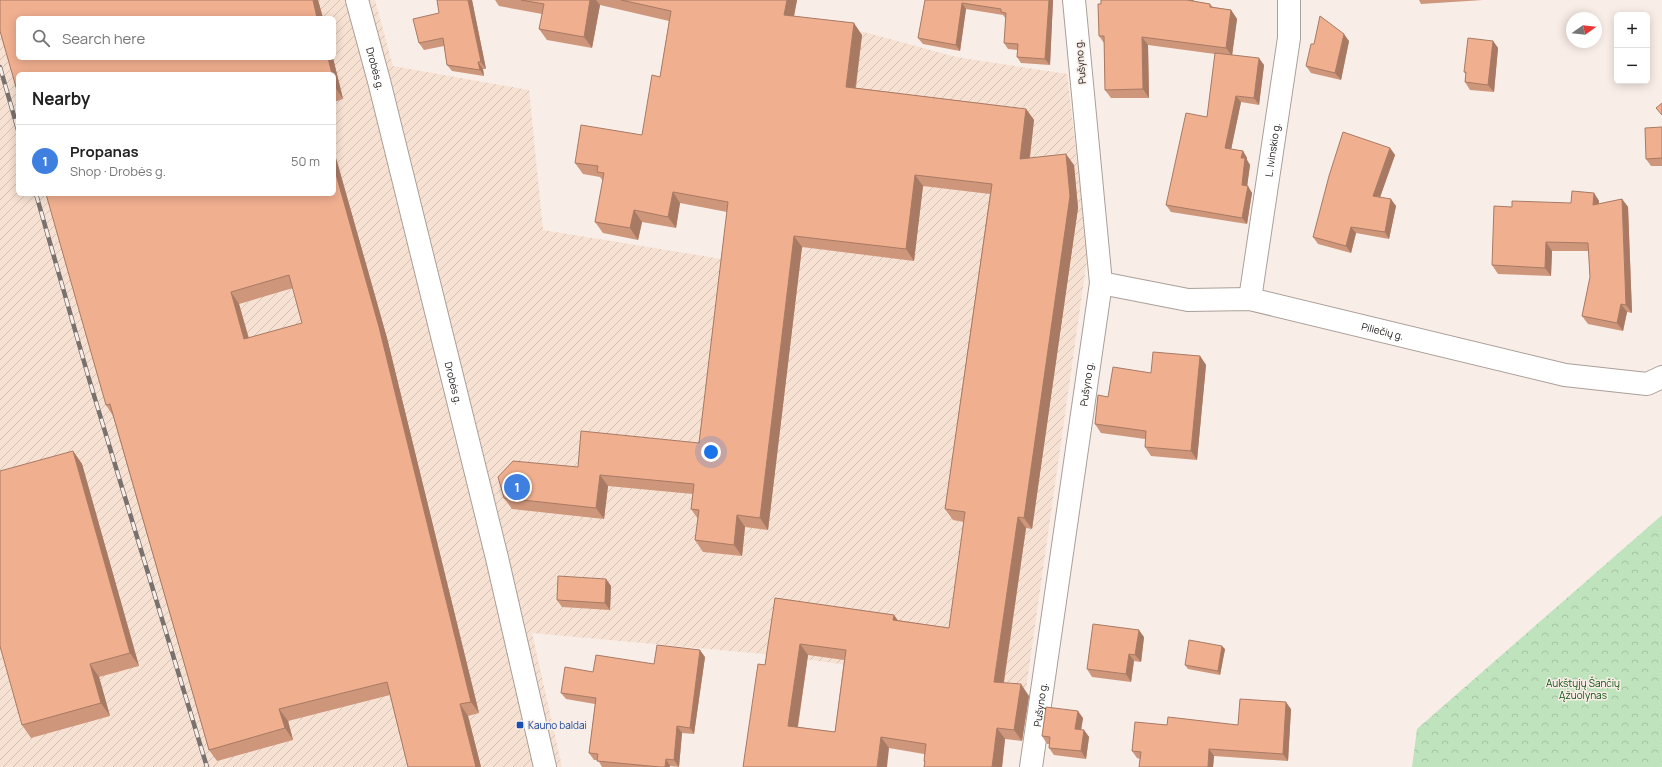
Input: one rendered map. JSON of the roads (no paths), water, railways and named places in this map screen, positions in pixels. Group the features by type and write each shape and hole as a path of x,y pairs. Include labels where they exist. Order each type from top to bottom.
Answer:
{"street":[{"name":"Drobės g.","path":"357,0 379,81 497,558 545,767"},
{"name":"Pušyno g.","path":"1031,767 1101,283 1074,0"},
{"name":"L. Ivinskio g.","path":"1250,299 1289,38 1289,0"},
{"name":"Piliečių g.","path":"1101,283 1188,300 1250,299 1565,375 1647,384 1662,377"}],"railway":[{"path":"0,67 16,123"},
{"path":"37,196 89,379 207,767"}],"place":[{"name":"Propanas","path":"517,487"},
{"name":"Kauno baldai","path":"520,725"}],"park label":[{"name":"Aukštųjų Šančių Ąžuolynas","path":"1583,688"}]}
